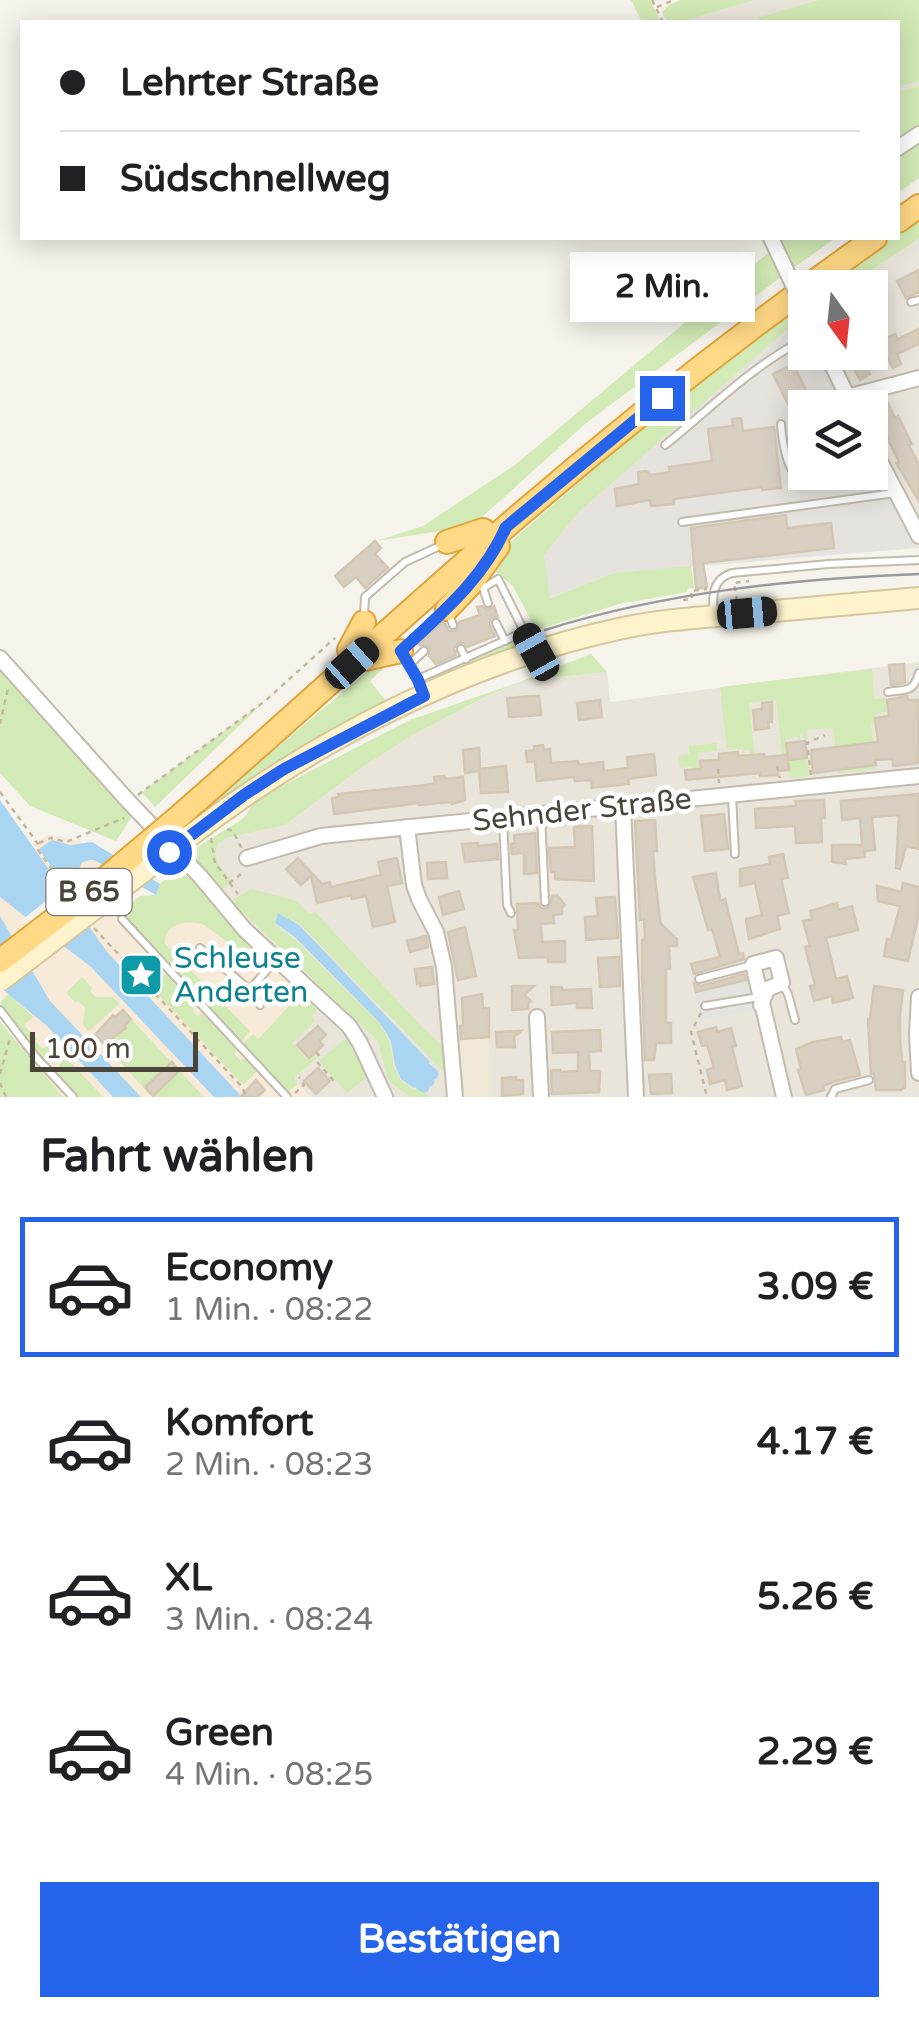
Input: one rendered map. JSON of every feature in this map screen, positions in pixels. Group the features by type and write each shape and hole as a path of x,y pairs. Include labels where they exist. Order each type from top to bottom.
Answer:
{"highway":[{"name":"B 65","path":"495,528 600,430 846,240"},
{"name":"B 65","path":"0,960 176,823 345,650 686,378 871,240"},
{"path":"447,542 495,528 498,546 450,617"},
{"path":"364,622 345,650 411,655"},
{"name":"B 65","path":"0,945 104,865 176,823"}],"main road":[{"path":"0,981 176,823 244,795 421,688 626,627 919,598"}],"street":[{"path":"772,240 788,274"},
{"path":"884,390 919,378"},
{"path":"888,483 919,536"},
{"path":"0,658 245,930 349,1026 386,1097"},
{"name":"Sehnder Straße","path":"247,858 321,836 919,776"},
{"path":"623,806 636,1097"},
{"path":"406,827 414,885 436,932 444,968 455,1097"},
{"path":"761,1001 768,989 782,982 776,958 753,964 761,1001 784,1097"},
{"path":"919,997 919,1073"},
{"path":"537,1017 541,1097"}],"lane":[{"path":"664,445 788,348"},
{"path":"780,424 788,459"},
{"path":"682,522 896,493"},
{"path":"364,622 365,597 405,562 447,542"},
{"path":"715,616 716,582 732,573 919,560"},
{"path":"488,603 484,588 498,579 536,652"},
{"path":"450,617 411,655 421,688 466,660 524,632"},
{"path":"496,623 505,641"},
{"path":"461,648 466,660"},
{"path":"888,692 912,688 919,673"},
{"path":"732,794 735,854"},
{"path":"541,814 544,902"},
{"path":"503,818 507,904 511,914"},
{"path":"122,918 288,1097"},
{"path":"200,948 250,990 260,1005"},
{"path":"250,990 276,958"},
{"path":"699,979 753,964"},
{"path":"782,982 794,1020"},
{"path":"705,1006 761,1001"},
{"path":"0,1010 73,1097"},
{"path":"831,1097 835,1089 869,1080"}],"path":[{"path":"652,0 662,20"},
{"path":"656,8 674,0"},
{"path":"737,602 734,583 762,580"},
{"path":"683,600 692,599 691,591 715,587"},
{"path":"38,844 52,838 66,842 134,807 264,701 345,650"},
{"path":"0,724 12,672"},
{"path":"812,786 807,743 825,735"},
{"path":"0,792 74,900"},
{"path":"211,834 215,863 238,894"},
{"path":"95,928 242,1088 246,1097"},
{"path":"705,1006 691,1032 707,1097"},
{"path":"0,1074 9,1034"},
{"path":"316,1052 321,1058"},
{"path":"316,1062 334,1081"},
{"path":"288,1097 304,1086 299,1077"},
{"path":"0,1083 6,1097"}],"shaded area":[{"path":"755,0 919,0 919,86 900,91 900,20 687,20"},
{"path":"919,239 919,550 888,490 888,390 835,390 825,370 888,370 888,270 872,270"},
{"path":"788,328 788,370 825,370 835,390 788,390 788,490 888,490 918,548 614,573 549,598 544,555 578,513"},
{"path":"919,662 919,1097 310,1097 258,1039 301,993 239,934 209,895 233,883 218,865 216,855 217,846 226,838 285,825 411,736 522,681 607,672 610,702"},
{"name":"Schleuse Anderten","path":"48,834 80,841 136,910 209,895 239,934 301,994 258,1039 310,1097 63,1097 16,1040 0,991 0,870"},
{"path":"750,980 752,1011 700,1020 695,994"},
{"path":"489,1017 491,1097 461,1097 455,1019"}],"green space":[{"path":"631,0 650,0 660,20 641,20"},
{"path":"681,0 755,0 687,20 665,20 662,12"},
{"path":"819,0 919,0 919,81 900,86 900,20 758,18"},
{"path":"919,86 919,128 900,142 900,91"},
{"path":"919,141 919,178 900,192 900,152"},
{"path":"919,214 919,239 872,270 843,270 884,240 900,240 900,228"},
{"path":"777,240 833,240 793,268"},
{"path":"768,253 781,277 585,424 472,526 376,541 423,526 515,465"},
{"path":"788,310 788,328 578,513 544,555 550,598 614,573 691,566 694,588 619,604 536,630 513,586 491,568 503,549 676,397"},
{"path":"514,642 522,648 430,683 429,679 440,671"},
{"path":"591,654 607,672 522,681"},
{"path":"0,664 132,816 116,841 30,806 0,773"},
{"path":"375,665 384,668 370,681 386,701 408,689 402,700 183,827 231,786"},
{"path":"872,669 874,699 885,698 887,712 875,714 875,723 871,724 873,743 844,746 876,765 876,769 839,773 833,728 807,730 808,739 800,734 800,740 786,739 788,760 807,758 809,776 790,778 788,761 783,761 776,699 749,703 755,755 750,755 749,750 727,749 720,687"},
{"path":"522,681 411,736 285,825 226,838 217,846 218,864 233,883 210,895 239,934 264,958 259,965 203,924 196,923 172,927 165,944 250,1031 241,1042 123,913 140,896 156,895 160,884 196,848 244,818 253,804 268,793 410,720"},
{"path":"265,701 155,807 142,792"},
{"path":"717,743 717,751 697,753 700,775 692,776 691,767 680,768 679,755 689,754 689,746"},
{"path":"251,889 297,901 309,914 315,912 450,1052 445,1073 300,924 277,913 274,925 297,941 381,1025 400,1080 431,1097 410,1097 388,1080 378,1041 231,901"},
{"path":"156,975 167,975 183,991 178,996 195,1004 193,1012 198,1016 202,1013 237,1050 234,1054 241,1061 245,1058 257,1071 243,1085 146,981"},
{"path":"82,977 95,997 113,997 119,1004 89,1031 83,1025 85,1007 66,993"},
{"path":"9,994 33,1017 24,1025 35,1041 43,1049 53,1041 62,1051 48,1058 35,1052 0,1002"},
{"path":"300,995 317,1010 311,1016 315,1021 292,1043 306,1059 314,1054 317,1058 294,1078 298,1084 286,1094 242,1045 253,1034 258,1039"},
{"path":"131,1019 204,1097 152,1097 104,1044 125,1029"},
{"path":"0,1022 63,1097 0,1097"},
{"path":"346,1038 367,1077 347,1093 319,1061"},
{"path":"66,1057 103,1097 75,1097 58,1074"}],"water":[{"path":"0,800 107,952 242,1097 214,1097 91,967 0,897"},
{"path":"52,840 70,845 92,842 160,884 156,895 94,860 82,863 77,875 64,885 39,849"},
{"path":"278,913 299,925 430,1062 414,1088 401,1079 391,1041 380,1023 295,937 275,923"},
{"path":"0,916 50,1001 141,1097 113,1097 48,1027 0,987"}],"pier":[{"path":"82,872 69,887 82,907 44,937 22,920"}],"building":[{"path":"919,270 919,292 906,298 897,281"},
{"path":"919,329 919,344 897,354 901,364 893,368 888,359 888,337 895,334 898,339"},
{"path":"788,366 788,370 796,370 806,390 788,390 788,404 773,374"},
{"path":"855,370 868,370 870,374 860,380"},
{"path":"888,403 895,418 898,416 919,465 919,501 896,463 899,462 888,439"},
{"path":"741,418 743,431 774,427 781,488 674,499 674,504 651,506 650,500 617,506 615,489 639,484 638,472 651,475 670,472 669,467 712,461 708,429 733,426 732,419"},
{"path":"786,515 787,528 831,523 834,548 703,563 707,587 696,589 691,528"},
{"path":"375,541 381,548 375,554 388,568 365,588 356,577 344,587 335,576"},
{"path":"494,606 498,617 492,617 489,624 495,636 467,647 459,643 454,648 456,655 436,664 429,656 430,647 418,644 442,623 449,631 456,631 459,622 480,615 477,607 488,610"},
{"path":"904,664 905,683 891,685 889,665"},
{"path":"539,696 541,715 509,717 507,698"},
{"path":"907,696 908,700 919,700 918,763 893,766 893,759 875,760 876,765 813,773 811,750 878,742 875,718 889,716 887,700"},
{"path":"600,700 602,717 579,720 577,703"},
{"path":"772,702 769,728 755,730 753,710"},
{"path":"805,741 807,758 788,760 786,743"},
{"path":"543,745 544,750 550,749 551,763 603,762 604,771 628,768 627,757 654,754 656,775 628,779 629,784 592,788 591,780 575,781 574,777 537,781 535,762 527,762 526,751"},
{"path":"479,748 480,769 506,766 508,792 481,793 479,771 465,773 463,750"},
{"path":"738,752 738,756 787,755 789,770 778,771 778,775 686,780 685,770 701,769 700,761 719,760 719,754"},
{"path":"434,777 463,777 465,800 334,814 332,798 339,797 338,794 426,785 435,783"},
{"path":"919,794 919,849 906,846 900,869 896,868 899,815 872,817 875,850 864,851 865,857 845,859 846,864 832,862 832,845 862,845 860,818 842,820 841,801"},
{"path":"824,800 822,842 796,843 795,826 756,828 755,809"},
{"path":"724,814 728,849 705,851 701,816"},
{"path":"655,820 657,851 653,851 660,919 677,939 677,946 669,946 670,969 666,969 666,1023 671,1023 671,1043 656,1043 654,1060 645,1060 645,940 644,919 640,920 635,821"},
{"path":"592,826 594,881 555,879 549,848 575,847 574,827"},
{"path":"535,833 537,873 524,874 524,853 512,854 511,844 515,843 514,835"},
{"path":"462,844 497,844 498,859 465,862"},
{"path":"783,854 788,878 781,879 789,913 777,916 780,929 749,939 746,919 762,915 755,883 740,886 740,869 770,864 769,857"},
{"path":"298,858 322,884 330,882 331,887 381,875 378,862 397,858 402,883 387,886 395,922 373,927 366,896 352,899 351,895 317,903 311,876 301,885 286,869"},
{"path":"446,862 447,878 428,879 427,863"},
{"path":"716,873 720,901 725,899 739,954 743,953 744,959 694,974 691,964 720,957 693,877"},
{"path":"903,883 919,887 919,913 908,961 884,956 900,906 878,901 877,886 901,892"},
{"path":"459,891 464,909 443,915 439,897"},
{"path":"557,895 565,905 562,914 553,915 554,923 541,924 542,942 565,941 565,962 548,962 548,957 519,958 514,930 518,930 517,904 538,903 546,909 552,896"},
{"path":"615,897 618,938 586,940 585,917 598,916 596,898"},
{"path":"837,903 838,910 852,906 858,930 826,938 836,979 847,976 853,998 833,1003 832,996 814,1001 810,986 815,985 805,947 810,946 803,921 812,919 810,911"},
{"path":"465,927 476,976 458,980 448,932"},
{"path":"426,936 428,947 410,952 407,941"},
{"path":"619,957 620,986 600,987 598,958"},
{"path":"432,967 434,984 417,984 415,969"},
{"path":"744,974 746,980 696,992 694,983 701,986"},
{"path":"512,986 534,986 524,995 531,1001 528,1009 512,1010"},
{"path":"874,986 903,990 900,1038 905,1087 901,1090 876,1090 874,1073 871,1074 868,1019"},
{"path":"551,987 591,989 592,1008 577,1008 577,1003 552,1005"},
{"path":"482,994 483,1008 489,1008 489,1037 461,1039 462,998"},
{"path":"123,1010 131,1019 126,1028 104,1044 95,1035"},
{"path":"318,1026 326,1035 319,1041 323,1045 309,1058 297,1045"},
{"path":"716,1027 717,1032 731,1028 742,1086 727,1090 725,1080 710,1084 707,1070 714,1068 698,1032"},
{"path":"600,1030 601,1051 589,1052 590,1071 600,1073 599,1092 552,1094 551,1070 578,1071 578,1052 553,1053 552,1032"},
{"path":"521,1031 514,1037 515,1047 497,1047 496,1032"},
{"path":"841,1037 842,1042 850,1040 860,1075 806,1095 796,1049"},
{"path":"172,1062 179,1071 153,1096 145,1087"},
{"path":"318,1068 330,1081 316,1094 304,1081"},
{"path":"671,1074 672,1093 651,1094 649,1075"},
{"path":"502,1078 523,1080 523,1094 502,1096"},
{"path":"256,1080 265,1090 257,1097 240,1097"}],"waterway":[{"path":"427,1069 433,1074"},
{"path":"422,1076 429,1081"},
{"path":"418,1083 424,1087"}],"tram line":[{"path":"545,630 683,597 824,580 919,574"}],"place":[{"name":"Schleuse Anderten","path":"141,975"}],"route":[{"path":"169,852 284,769 424,696 401,651 470,586 498,546 506,527 662,398"}]}
